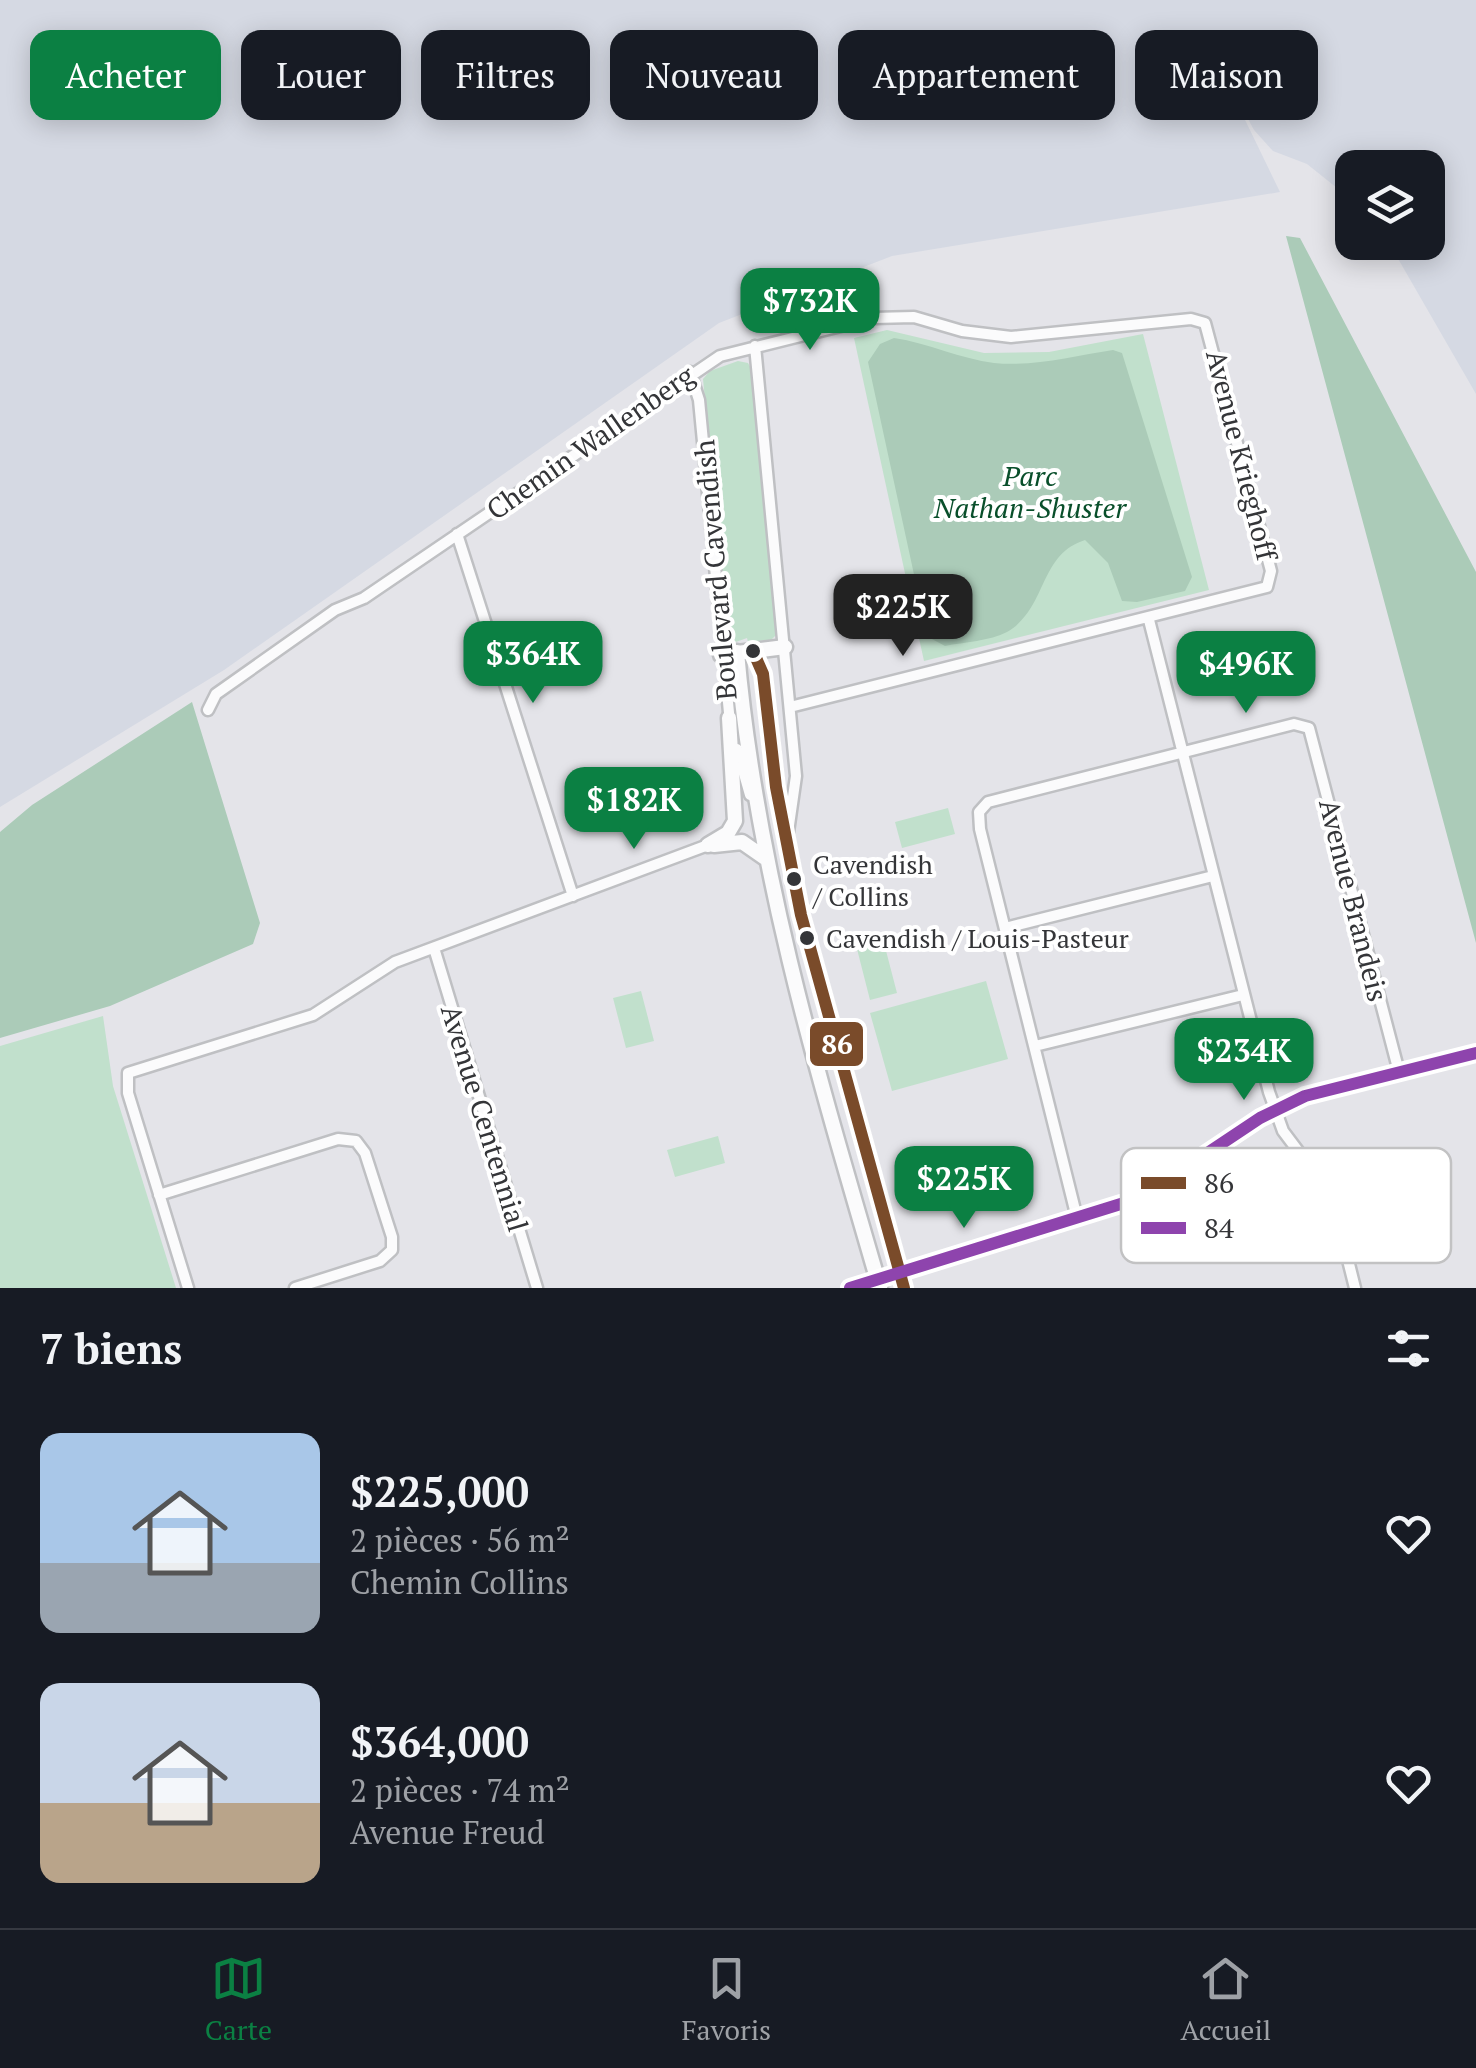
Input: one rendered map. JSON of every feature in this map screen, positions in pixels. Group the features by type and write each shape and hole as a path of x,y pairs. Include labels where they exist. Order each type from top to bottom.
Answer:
{"main road":[{"path":"721,655 784,647"},
{"name":"Boulevard Cavendish","path":"754,650 763,674 787,841 808,942 904,1288"},
{"name":"Boulevard Cavendish","path":"737,652 764,858 879,1284"},
{"path":"708,845 732,830 734,821 728,718"},
{"path":"708,845 742,842 764,858"}],"street":[{"name":"Chemin Wallenberg","path":"208,710 216,694 324,617 364,598 690,372 720,356 890,317 1011,337 1192,319 1206,322"},
{"name":"Avenue Krieghoff","path":"1149,620 1266,587 1271,571 1206,322"},
{"name":"Boulevard Cavendish","path":"755,346 797,785 787,841"},
{"name":"Boulevard Cavendish","path":"690,372 699,400 728,718 761,825"},
{"path":"456,534 573,896"},
{"path":"790,707 1149,620 1274,1110 1296,1148"},
{"name":"Avenue Brandeis","path":"1183,753 1294,724 1310,728 1399,1072"},
{"path":"1078,1218 979,812 988,802 1183,753"},
{"path":"188,1288 127,1076 313,1015 382,968 708,845"},
{"path":"1006,928 1213,876"},
{"name":"Avenue Centennial","path":"434,948 537,1288"},
{"path":"1035,1046 1243,995"},
{"path":"1218,1148 1274,1110 1305,1096 1476,1053"},
{"path":"159,1196 338,1139 356,1141 370,1170 392,1237 392,1250 383,1260 296,1288"},
{"path":"850,1288 879,1284 900,1272 1121,1202"},
{"path":"1349,1263 1356,1288"}],"shaded area":[{"path":"0,0 1476,0 1476,394 1399,260 1445,260 1445,150 1335,150 1335,186 1307,164 1273,151 1249,120 1318,120 1318,30 1135,30 1135,120 1245,120 1280,192 892,256 719,323 224,670 0,807"}],"green space":[{"path":"1286,236 1300,238 1476,572 1476,943"},
{"name":"Parc Nathan-Shuster","path":"887,330 984,353 1049,352 1143,334 1209,590 924,661 854,338"},
{"name":"Parc Nathan-Shuster","path":"894,338 1009,364 1113,350 1122,353 1192,577 1185,591 1137,602 1122,601 1108,563 1085,540 1059,557 1030,610 1007,632 945,646 932,639 923,616 868,362 880,344"},
{"path":"738,361 748,363 753,372 777,634 771,640 748,642 747,638 733,643 727,639 703,379 710,371"},
{"path":"192,702 260,923 253,944 110,1006 0,1038 0,832 32,805"},
{"path":"948,808 955,834 902,848 895,822"},
{"path":"884,943 897,993 870,1000 857,949"},
{"path":"986,981 1008,1059 892,1091 870,1013"},
{"path":"641,991 654,1041 626,1048 613,998"},
{"path":"103,1016 113,1086 176,1288 0,1288 0,1046"},
{"path":"718,1136 725,1163 675,1177 667,1150"}],"transit line":[{"name":"86","path":"753,651 763,674 776,787 801,915 904,1288"},
{"name":"84","path":"1215,1148 1260,1118 1305,1096 1476,1053"},
{"name":"84","path":"850,1288 1121,1204"}],"place":[{"name":"Cavendish / Collins","path":"794,879"},
{"name":"Cavendish / Louis-Pasteur","path":"807,938"}]}
